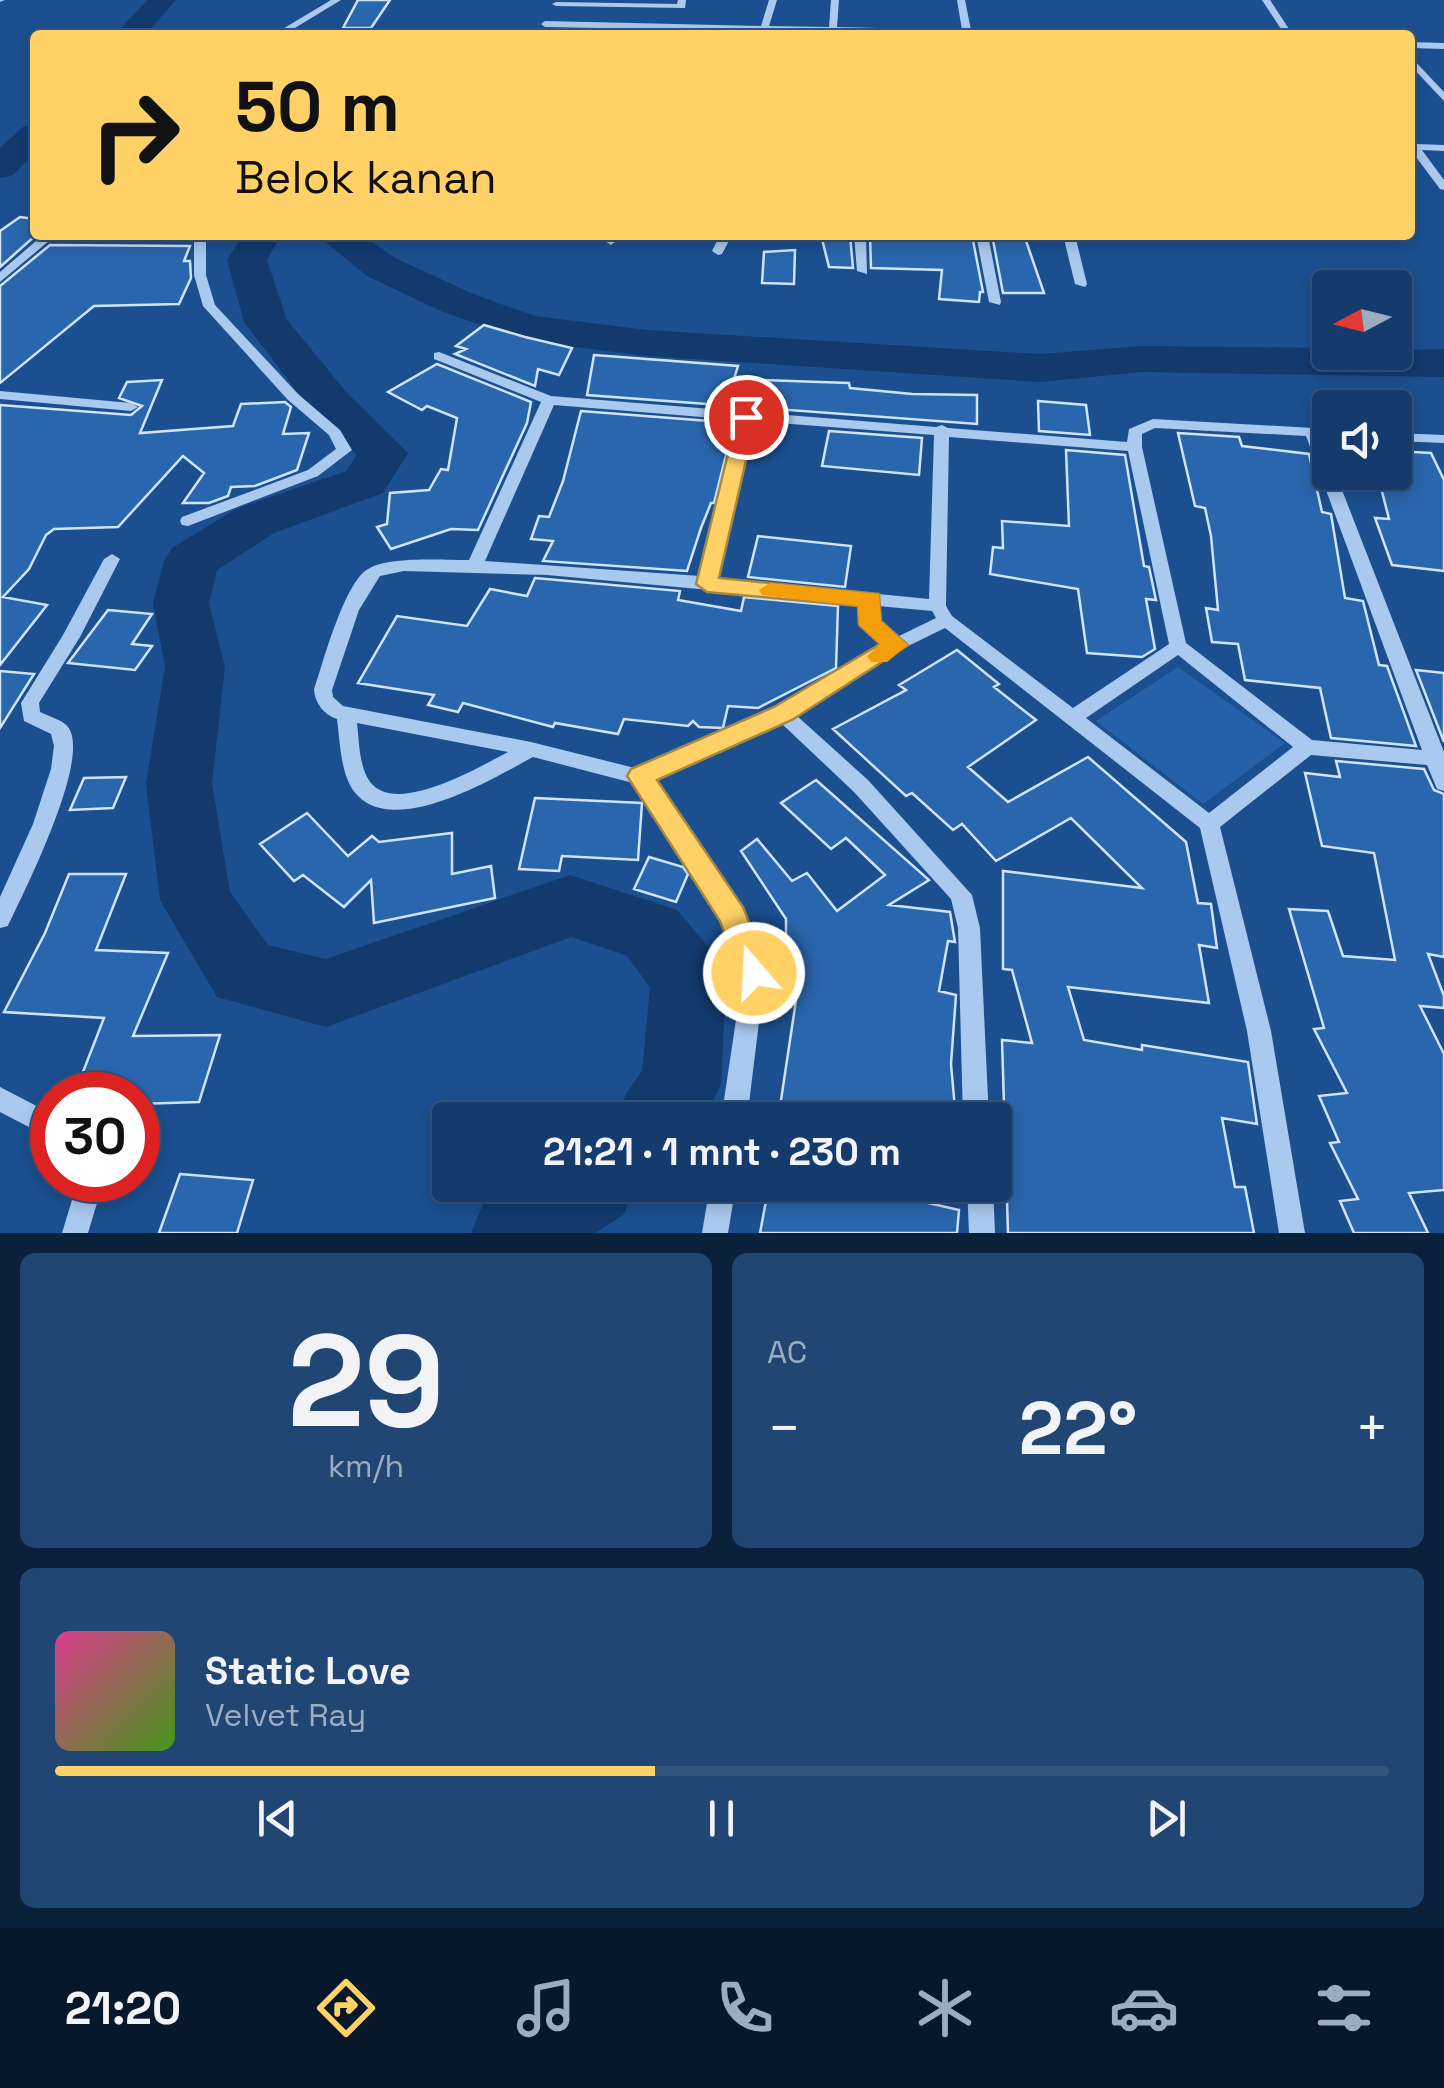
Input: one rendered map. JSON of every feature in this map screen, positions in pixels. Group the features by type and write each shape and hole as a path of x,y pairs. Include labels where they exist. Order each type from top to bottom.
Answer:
{"street":[{"path":"285,30 337,0"},
{"path":"541,30 557,2 676,8 682,7 682,0"},
{"path":"764,30 773,0"},
{"path":"833,27 835,0"},
{"path":"961,0 967,30"},
{"path":"1266,0 1286,30"},
{"path":"545,24 843,30"},
{"path":"1415,45 1444,46"},
{"path":"1415,65 1444,98"},
{"path":"1415,144 1444,148"},
{"path":"1415,148 1444,187"},
{"path":"0,278 44,240"},
{"path":"188,521 313,473 344,450 334,433 281,384 209,306 200,275 200,240"},
{"path":"718,251 724,240"},
{"path":"860,240 863,271"},
{"path":"983,240 994,302"},
{"path":"1070,240 1081,284"},
{"path":"439,356 549,400 1136,447"},
{"path":"0,395 131,408"},
{"path":"476,563 549,400"},
{"path":"707,584 746,417"},
{"path":"1312,432 1153,423 1134,432 1178,646 1307,747 1440,759"},
{"path":"942,429 942,613"},
{"path":"1412,437 1444,440"},
{"path":"1342,490 1440,759 1444,783"},
{"path":"0,919 34,852 54,794 62,747 60,730 31,716 30,702 72,637 112,559"},
{"path":"942,613 783,714 640,776 530,748 346,714 328,705 322,690 362,586 375,570 390,565 476,563 872,599 942,613 1071,719 1210,824 1259,1031 1292,1233"},
{"path":"872,599 867,612 871,625 896,645"},
{"path":"1071,719 1178,646"},
{"path":"346,714 360,784 373,800 387,804 422,799 469,781 530,748"},
{"path":"783,714 861,786 960,895 969,928 975,1102"},
{"path":"1210,824 1307,747"},
{"path":"640,776 733,916 754,973 736,1102"},
{"path":"0,1100 30,1116"},
{"path":"76,1233 85,1202"},
{"path":"715,1233 720,1202"},
{"path":"981,1202 982,1233"}],"shaded area":[{"path":"1178,667 1285,743 1203,804 1096,721"}],"building":[{"path":"358,0 390,0 371,28 343,28"},
{"path":"20,217 30,218 30,240 0,267 0,231"},
{"path":"822,240 850,240 853,268 829,267"},
{"path":"870,240 973,240 983,292 979,302 939,299 942,270 871,268"},
{"path":"993,240 1026,240 1044,293 1003,293"},
{"path":"50,245 190,246 184,261 190,261 191,278 179,304 94,306 0,383 0,286"},
{"path":"795,250 794,284 762,283 764,252"},
{"path":"484,325 572,348 559,375 538,369 535,386 455,354 466,349 456,346"},
{"path":"594,355 738,366 734,379 849,383 850,388 912,394 977,395 977,424 587,395"},
{"path":"437,364 531,402 527,423 478,530 451,529 391,549 377,527 387,524 390,493 429,490 441,469 448,470 457,418 427,406 422,410 388,392"},
{"path":"162,380 140,433 233,426 241,404 285,402 291,407 283,434 309,433 297,470 255,486 231,487 228,496 209,503 183,503 204,473 183,456 118,527 54,529 46,535 29,569 3,597 47,605 0,665 0,405 131,415 142,406 119,398 127,382"},
{"path":"1038,401 1086,405 1090,435 1039,431"},
{"path":"581,411 734,423 714,503 687,571 543,561 553,541 531,539 539,516 549,517"},
{"path":"829,431 922,438 919,475 822,466"},
{"path":"1178,433 1239,437 1242,446 1309,454 1312,490 1317,490 1322,512 1331,514 1345,598 1363,601 1379,665 1387,666 1416,746 1331,738 1320,688 1245,680 1238,644 1212,642 1206,608 1218,610 1211,536 1205,508 1195,506"},
{"path":"1066,450 1125,455 1144,566 1149,567 1156,600 1146,599 1155,649 1142,657 1087,653 1078,589 990,574 993,547 1003,548 1002,521 1069,526"},
{"path":"1412,452 1431,453 1444,480 1444,571 1392,565 1375,518 1389,519 1382,490 1412,490"},
{"path":"758,536 851,546 845,587 748,577"},
{"path":"535,578 680,591 678,600 741,611 744,597 838,606 836,668 758,708 728,706 723,728 699,727 693,721 688,726 624,719 618,734 555,723 553,727 463,703 458,712 428,705 434,695 358,683 397,616 467,626 490,589 527,596"},
{"path":"108,610 152,614 132,644 152,646 135,670 68,663"},
{"path":"957,650 999,684 994,687 1036,720 968,767 1008,802 1088,757 1186,842 1198,903 1211,904 1217,948 1199,945 1209,1003 1068,987 1084,1040 1248,1062 1257,1124 1222,1118 1235,1187 1245,1187 1254,1233 1008,1233 1007,1202 1012,1202 1012,1102 1004,1102 1002,1040 1032,1043 1012,970 1003,969 1003,871 1142,888 1071,818 996,861 962,824 953,830 912,793 906,796 833,729 906,690 899,685"},
{"path":"1416,670 1444,673 1444,742"},
{"path":"0,671 34,674 0,728"},
{"path":"1336,761 1424,769 1434,790 1444,794 1444,957 1428,954 1444,996 1444,1008 1420,1006 1444,1054 1444,1190 1409,1193 1428,1233 1354,1233 1340,1201 1358,1199 1330,1143 1339,1142 1319,1096 1347,1093 1314,1029 1324,1028 1289,909 1328,911 1343,956 1395,960 1374,853 1322,846 1305,773 1340,777"},
{"path":"126,777 113,808 70,810 84,778"},
{"path":"816,780 929,880 889,905 950,912 955,942 948,941 939,991 956,995 951,1064 954,1102 781,1102 798,987 786,986 786,919 741,851 757,839 792,881 807,873 837,911 885,875 846,838 831,849 781,803"},
{"path":"535,798 642,803 638,860 562,856 559,871 519,869"},
{"path":"307,813 348,856 372,836 379,842 452,833 452,874 491,866 495,898 374,923 371,880 344,907 303,875 294,881 260,844"},
{"path":"649,857 683,867 688,874 676,902 634,889"},
{"path":"69,874 126,874 96,950 168,953 133,1036 220,1035 199,1102 160,1103 160,1072 83,1072 104,1018 4,1012 45,933"},
{"path":"180,1174 253,1180 237,1233 159,1233"},
{"path":"766,1202 924,1202 959,1210 957,1233 760,1233"}],"waterway":[{"path":"134,30 162,0"},
{"path":"0,167 30,139"},
{"path":"259,240 247,260 266,322 331,404 383,453 365,482 255,521 191,561 181,603 195,667 179,783 196,900 244,973 326,993 570,906 651,932 688,979 681,1084 668,1102"},
{"path":"343,240 381,267 458,303 528,328 647,343 1040,368 1142,359 1444,363"},
{"path":"515,1233 565,1202"}],"slow traffic":[{"path":"770,590 872,599 867,612 871,625 896,645 879,656"}],"route":[{"path":"746,417 707,584 872,599 867,612 871,625 896,645 783,714 640,776 733,916 754,973"}]}
